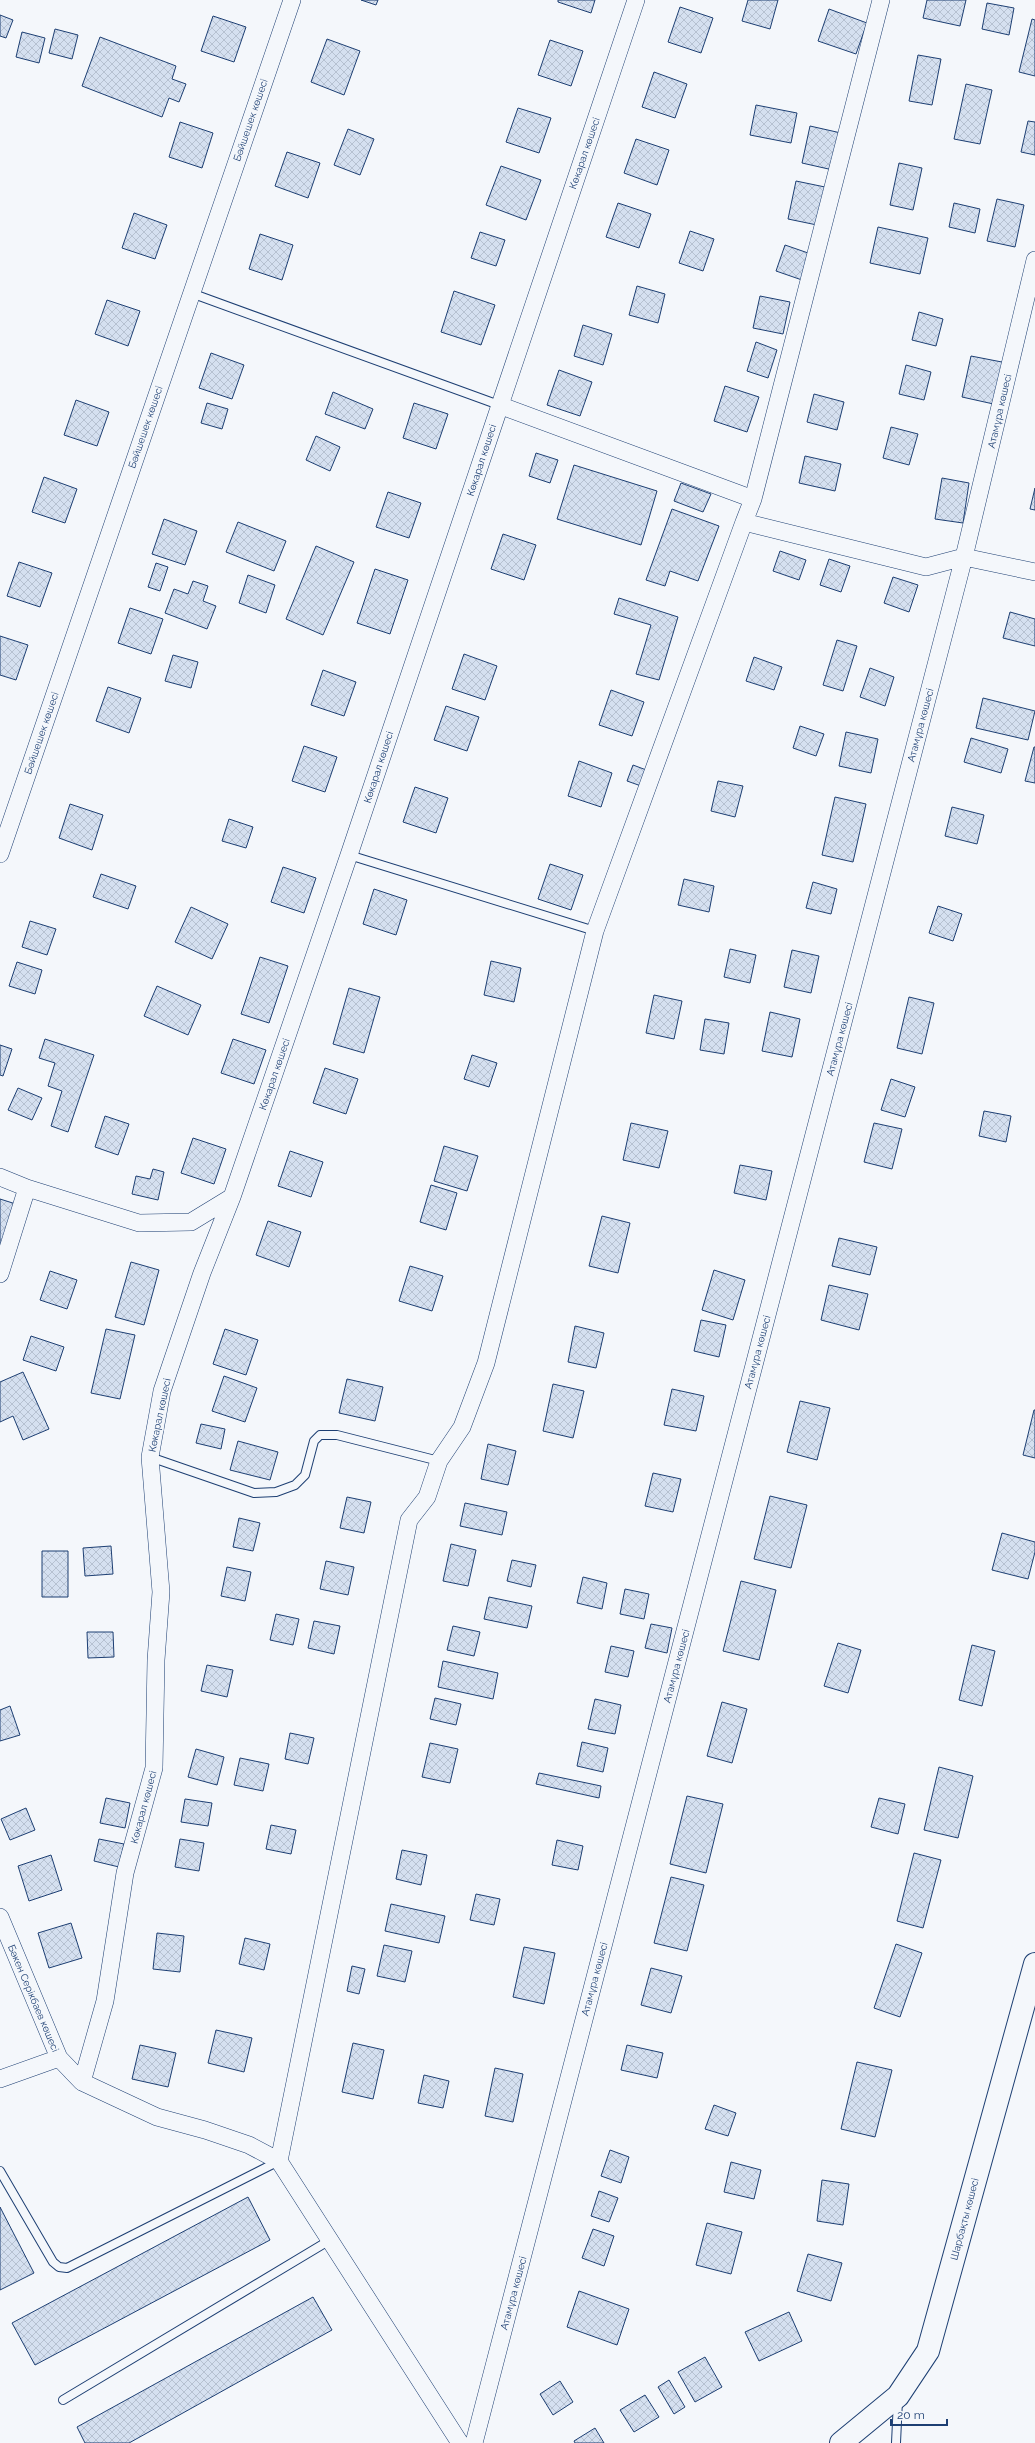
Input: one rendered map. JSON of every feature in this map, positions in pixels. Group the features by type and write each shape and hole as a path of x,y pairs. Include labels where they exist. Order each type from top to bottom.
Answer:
{"street":[{"name":"Бәйшешек көшесі","path":"0,854 292,0"},
{"name":"Көкарал көшесі","path":"82,2082 105,2001 125,1873 154,1768 156,1660 161,1592 150,1456 162,1391 202,1273 232,1197 349,855 636,0"},
{"path":"279,2161 409,1520 427,1497 439,1462 462,1427 486,1363 595,932 753,499 881,0"},
{"name":"Атамұра көшесі","path":"474,2443 964,557 1035,260"},
{"path":"499,405 753,499"},
{"path":"744,522 926,567 964,557 1035,572"},
{"path":"0,1177 27,1188 139,1223 191,1222 232,1197"},
{"path":"0,1274 27,1188"},
{"name":"Бәкен Серікбаев көшесі","path":"0,1917 58,2058"},
{"name":"Шарбақты көшесі","path":"841,2443 898,2396 928,2351 1035,1964"},
{"path":"0,2078 58,2058 82,2082 157,2118 205,2130 249,2145 279,2161 460,2443"}],"lane":[{"path":"191,292 499,405"},
{"path":"349,855 595,932"},
{"path":"150,1456 254,1492 276,1492 295,1485 305,1475 314,1441 320,1435 337,1435 439,1462"},
{"path":"0,2171 53,2262 59,2267 67,2268 279,2161"},
{"path":"63,2400 330,2240"},
{"path":"896,2443 898,2396"}],"building":[{"path":"361,0 378,0 376,5"},
{"path":"558,0 595,0 591,13 558,2"},
{"path":"748,0 778,0 770,29 742,21"},
{"path":"927,0 966,0 960,26 923,18"},
{"path":"987,3 1014,8 1009,35 982,29"},
{"path":"680,7 713,18 701,53 668,42"},
{"path":"829,9 867,23 856,54 818,41"},
{"path":"0,15 13,20 6,38 0,36"},
{"path":"213,16 246,27 234,62 201,51"},
{"path":"1032,19 1035,20 1035,76 1019,72"},
{"path":"55,29 78,35 72,59 49,53"},
{"path":"22,32 45,38 39,63 16,57"},
{"path":"100,37 176,66 172,79 186,84 179,102 169,98 162,117 82,86"},
{"path":"327,39 360,51 344,95 311,82"},
{"path":"550,40 583,51 571,86 538,75"},
{"path":"918,55 941,59 932,105 909,101"},
{"path":"654,72 687,84 675,118 642,107"},
{"path":"966,84 992,90 980,144 954,139"},
{"path":"756,105 797,113 791,143 750,135"},
{"path":"518,108 551,118 539,153 506,142"},
{"path":"1028,121 1035,122 1035,155 1021,152"},
{"path":"180,122 213,133 202,168 169,157"},
{"path":"810,126 841,133 833,170 802,163"},
{"path":"348,129 374,139 360,175 334,165"},
{"path":"636,139 669,150 657,185 624,173"},
{"path":"287,152 320,163 308,198 275,186"},
{"path":"899,163 922,168 913,210 890,205"},
{"path":"501,166 541,180 526,220 486,205"},
{"path":"796,181 825,187 817,225 788,219"},
{"path":"997,199 1024,205 1015,247 987,241"},
{"path":"618,203 651,214 639,248 606,237"},
{"path":"954,203 980,209 975,233 949,227"},
{"path":"134,213 167,225 155,259 122,248"},
{"path":"878,227 928,238 920,274 870,263"},
{"path":"690,231 714,239 703,271 679,263"},
{"path":"480,232 505,240 496,266 471,258"},
{"path":"260,234 293,245 282,280 249,269"},
{"path":"785,245 811,254 802,280 776,271"},
{"path":"637,286 665,294 658,323 629,315"},
{"path":"454,291 495,305 481,345 441,332"},
{"path":"760,296 790,302 783,334 753,328"},
{"path":"107,300 140,311 128,346 95,334"},
{"path":"919,312 943,319 936,346 912,340"},
{"path":"583,325 612,334 603,365 574,356"},
{"path":"756,342 777,350 768,378 747,371"},
{"path":"211,353 244,365 232,399 199,388"},
{"path":"971,356 1007,363 998,405 962,397"},
{"path":"906,365 931,372 924,400 899,394"},
{"path":"559,370 592,382 580,416 547,405"},
{"path":"725,386 759,397 747,432 714,421"},
{"path":"333,392 373,409 365,429 325,414"},
{"path":"814,394 844,402 837,430 807,422"},
{"path":"76,400 109,412 97,446 64,435"},
{"path":"207,403 228,409 222,429 201,423"},
{"path":"414,403 448,414 436,449 403,438"},
{"path":"891,427 918,434 909,465 883,458"},
{"path":"316,436 340,447 330,471 306,460"},
{"path":"536,453 558,460 550,483 529,476"},
{"path":"805,456 841,464 835,491 799,483"},
{"path":"574,465 657,491 641,545 557,519"},
{"path":"44,477 77,489 65,523 32,512"},
{"path":"942,478 969,483 963,523 935,519"},
{"path":"681,483 711,494 703,512 674,501"},
{"path":"1035,488 1035,510 1030,509"},
{"path":"388,492 421,503 409,538 376,527"},
{"path":"672,509 719,526 698,581 670,571 665,586 646,580"},
{"path":"164,519 197,531 185,565 152,554"},
{"path":"238,522 286,541 274,571 226,552"},
{"path":"503,534 536,545 524,580 491,569"},
{"path":"316,546 354,562 323,635 286,619"},
{"path":"780,551 806,560 799,580 773,571"},
{"path":"829,559 850,566 841,592 820,585"},
{"path":"19,562 52,573 40,607 7,596"},
{"path":"156,563 168,567 160,591 148,587"},
{"path":"375,569 408,580 390,634 357,623"},
{"path":"248,575 275,585 266,613 239,603"},
{"path":"893,577 918,585 909,612 884,603"},
{"path":"193,581 208,586 203,601 216,606 207,629 165,613 174,589 188,594"},
{"path":"619,598 678,617 659,680 636,674 651,625 614,614"},
{"path":"130,608 163,619 151,654 118,643"},
{"path":"1010,612 1035,619 1035,646 1003,638"},
{"path":"0,636 28,645 16,680 0,675"},
{"path":"837,640 857,646 843,691 823,685"},
{"path":"464,654 497,666 485,700 452,689"},
{"path":"173,655 198,662 191,688 165,681"},
{"path":"754,657 782,667 774,690 746,681"},
{"path":"870,668 894,677 885,706 860,697"},
{"path":"323,670 356,682 344,716 311,705"},
{"path":"108,687 141,698 129,733 96,721"},
{"path":"611,690 644,702 632,736 599,725"},
{"path":"983,698 1035,711 1028,740 976,728"},
{"path":"446,706 479,717 467,751 434,740"},
{"path":"800,726 824,734 816,756 793,748"},
{"path":"846,732 878,739 871,773 839,766"},
{"path":"971,738 1008,749 1001,773 964,762"},
{"path":"304,746 337,757 325,792 292,781"},
{"path":"1035,747 1035,783 1025,781"},
{"path":"579,761 612,773 601,807 568,796"},
{"path":"633,765 649,771 644,787 627,781"},
{"path":"718,781 743,786 735,817 711,811"},
{"path":"415,787 448,798 436,833 403,822"},
{"path":"835,797 866,804 853,862 822,855"},
{"path":"70,804 103,815 92,850 59,838"},
{"path":"952,807 984,815 977,844 945,836"},
{"path":"229,819 253,827 246,848 222,841"},
{"path":"550,864 583,875 571,910 538,899"},
{"path":"283,867 316,878 304,913 271,902"},
{"path":"101,874 136,886 128,909 93,897"},
{"path":"684,879 714,886 709,912 678,905"},
{"path":"813,882 837,889 831,914 806,908"},
{"path":"374,889 407,900 396,935 363,924"},
{"path":"938,906 962,914 953,941 929,933"},
{"path":"191,907 228,924 212,959 175,942"},
{"path":"30,921 56,929 47,955 22,947"},
{"path":"730,949 756,955 750,983 724,977"},
{"path":"792,950 819,956 811,993 784,987"},
{"path":"260,957 288,966 269,1023 241,1014"},
{"path":"491,961 521,968 514,1002 484,995"},
{"path":"17,962 42,970 35,994 9,986"},
{"path":"157,986 201,1005 188,1035 144,1016"},
{"path":"349,988 380,997 364,1053 333,1044"},
{"path":"654,995 682,1001 674,1039 646,1033"},
{"path":"909,997 934,1003 922,1054 897,1048"},
{"path":"770,1012 800,1019 792,1057 762,1051"},
{"path":"705,1019 729,1023 724,1054 700,1050"},
{"path":"45,1039 94,1055 68,1132 51,1126 62,1091 48,1086 55,1063 39,1058"},
{"path":"233,1039 266,1050 254,1084 221,1073"},
{"path":"0,1045 12,1049 3,1076 0,1075"},
{"path":"472,1055 497,1063 489,1087 464,1079"},
{"path":"325,1068 358,1079 346,1114 313,1103"},
{"path":"891,1079 915,1087 905,1117 881,1110"},
{"path":"18,1088 42,1098 32,1120 8,1110"},
{"path":"984,1111 1011,1116 1006,1142 979,1136"},
{"path":"105,1116 129,1124 118,1155 95,1147"},
{"path":"631,1123 668,1131 659,1168 623,1160"},
{"path":"874,1123 902,1129 892,1169 864,1162"},
{"path":"193,1138 226,1149 214,1184 181,1173"},
{"path":"444,1146 478,1156 467,1191 434,1181"},
{"path":"290,1151 323,1162 311,1197 278,1186"},
{"path":"740,1165 772,1171 766,1200 734,1193"},
{"path":"153,1169 164,1172 158,1200 132,1194 136,1176 150,1179"},
{"path":"431,1185 457,1193 446,1230 420,1222"},
{"path":"0,1199 19,1205 0,1260"},
{"path":"602,1216 630,1223 618,1273 589,1266"},
{"path":"268,1221 301,1232 289,1267 256,1255"},
{"path":"839,1238 877,1247 870,1275 832,1266"},
{"path":"131,1262 159,1270 144,1325 115,1317"},
{"path":"410,1266 443,1276 432,1311 399,1301"},
{"path":"714,1270 745,1280 733,1320 702,1310"},
{"path":"50,1271 77,1280 67,1309 40,1300"},
{"path":"829,1285 868,1294 859,1330 821,1320"},
{"path":"701,1320 726,1325 719,1357 694,1351"},
{"path":"575,1326 604,1333 596,1368 568,1362"},
{"path":"106,1329 135,1335 120,1399 91,1393"},
{"path":"225,1329 258,1340 246,1375 213,1364"},
{"path":"31,1336 64,1347 56,1371 23,1360"},
{"path":"23,1372 49,1429 23,1440 13,1416 0,1422 0,1382"},
{"path":"224,1376 257,1388 245,1422 212,1411"},
{"path":"347,1379 383,1387 375,1421 339,1413"},
{"path":"553,1384 584,1391 573,1438 543,1431"},
{"path":"672,1389 704,1396 696,1431 664,1425"},
{"path":"800,1401 830,1408 817,1460 787,1452"},
{"path":"1035,1410 1035,1458 1023,1455"},
{"path":"201,1424 225,1429 221,1449 196,1443"},
{"path":"238,1441 278,1452 270,1480 230,1470"},
{"path":"488,1444 516,1451 508,1485 481,1479"},
{"path":"653,1473 681,1479 673,1512 645,1506"},
{"path":"770,1496 807,1505 791,1568 754,1559"},
{"path":"347,1497 371,1502 364,1533 340,1528"},
{"path":"465,1503 507,1512 502,1535 460,1526"},
{"path":"239,1518 260,1523 253,1551 233,1547"},
{"path":"1002,1533 1035,1542 1035,1552 1028,1579 992,1570"},
{"path":"451,1544 476,1550 468,1586 443,1581"},
{"path":"111,1546 113,1574 85,1576 83,1548"},
{"path":"42,1551 68,1551 68,1597 42,1597"},
{"path":"512,1560 536,1565 531,1587 507,1581"},
{"path":"326,1561 354,1567 348,1595 320,1589"},
{"path":"227,1567 251,1572 245,1601 221,1596"},
{"path":"583,1577 607,1583 602,1609 577,1603"},
{"path":"741,1581 776,1590 759,1660 723,1651"},
{"path":"625,1589 649,1594 644,1619 620,1614"},
{"path":"489,1597 532,1606 527,1628 484,1619"},
{"path":"276,1614 299,1619 293,1645 270,1640"},
{"path":"314,1621 340,1626 334,1654 308,1648"},
{"path":"651,1624 672,1628 667,1653 645,1648"},
{"path":"453,1626 480,1632 474,1656 447,1650"},
{"path":"87,1632 113,1632 114,1657 88,1658"},
{"path":"838,1643 861,1650 848,1693 824,1686"},
{"path":"972,1645 995,1651 982,1706 959,1700"},
{"path":"611,1646 634,1651 628,1677 605,1672"},
{"path":"443,1661 498,1673 493,1699 438,1687"},
{"path":"207,1665 233,1670 227,1697 201,1691"},
{"path":"435,1698 461,1704 456,1725 430,1719"},
{"path":"595,1699 621,1705 615,1734 588,1729"},
{"path":"722,1702 747,1709 732,1763 707,1756"},
{"path":"10,1706 20,1735 0,1741 0,1710"},
{"path":"290,1733 314,1738 308,1764 285,1759"},
{"path":"582,1742 608,1748 603,1772 577,1766"},
{"path":"430,1743 458,1749 450,1783 422,1777"},
{"path":"196,1749 224,1757 217,1785 188,1777"},
{"path":"240,1758 269,1764 263,1791 234,1785"},
{"path":"939,1767 973,1776 958,1838 924,1830"},
{"path":"539,1773 601,1786 599,1798 536,1784"},
{"path":"687,1796 723,1804 706,1873 670,1864"},
{"path":"106,1798 130,1803 125,1828 100,1823"},
{"path":"879,1798 905,1804 898,1834 871,1827"},
{"path":"185,1799 212,1803 208,1826 181,1822"},
{"path":"26,1808 35,1830 10,1840 1,1819"},
{"path":"271,1825 296,1830 291,1854 266,1849"},
{"path":"99,1839 124,1844 119,1867 94,1861"},
{"path":"180,1839 204,1843 199,1871 175,1867"},
{"path":"557,1840 583,1846 578,1870 552,1865"},
{"path":"402,1850 427,1855 421,1885 396,1879"},
{"path":"914,1853 941,1860 923,1928 897,1921"},
{"path":"51,1855 62,1890 29,1901 18,1866"},
{"path":"671,1877 704,1885 687,1951 654,1943"},
{"path":"476,1894 500,1899 494,1925 470,1920"},
{"path":"391,1904 445,1916 439,1943 385,1931"},
{"path":"71,1923 82,1958 49,1968 38,1933"},
{"path":"157,1933 184,1936 180,1972 153,1969"},
{"path":"245,1938 270,1944 264,1970 239,1964"},
{"path":"896,1944 922,1953 900,2017 874,2008"},
{"path":"384,1945 412,1951 405,1982 377,1976"},
{"path":"524,1947 555,1953 544,2004 513,1997"},
{"path":"352,1966 365,1969 359,1994 347,1991"},
{"path":"651,1968 682,1976 671,2013 641,2005"},
{"path":"216,2030 252,2038 244,2072 208,2063"},
{"path":"353,2043 384,2050 373,2099 342,2092"},
{"path":"140,2045 176,2053 168,2087 132,2079"},
{"path":"627,2045 663,2053 657,2078 621,2070"},
{"path":"857,2062 892,2070 875,2137 841,2129"},
{"path":"495,2068 523,2074 513,2122 485,2116"},
{"path":"424,2075 449,2081 443,2108 418,2103"},
{"path":"714,2105 736,2113 728,2136 705,2129"},
{"path":"610,2150 629,2157 621,2183 601,2176"},
{"path":"731,2162 761,2170 754,2199 724,2192"},
{"path":"822,2180 849,2184 843,2225 817,2221"},
{"path":"599,2191 618,2198 609,2222 591,2216"},
{"path":"248,2197 270,2240 35,2365 12,2323"},
{"path":"0,2207 34,2273 0,2290"},
{"path":"707,2223 742,2232 731,2274 696,2265"},
{"path":"593,2229 614,2236 604,2266 582,2258"},
{"path":"808,2254 842,2263 831,2301 797,2291"},
{"path":"579,2291 629,2309 617,2345 567,2327"},
{"path":"313,2297 332,2330 129,2443 85,2443 77,2427"},
{"path":"789,2312 802,2341 759,2361 745,2332"},
{"path":"705,2357 722,2387 695,2402 678,2372"},
{"path":"669,2380 685,2407 674,2414 658,2387"},
{"path":"560,2381 573,2402 553,2415 540,2394"},
{"path":"645,2395 659,2417 634,2432 620,2410"},
{"path":"595,2428 604,2443 575,2443 574,2441"}]}
